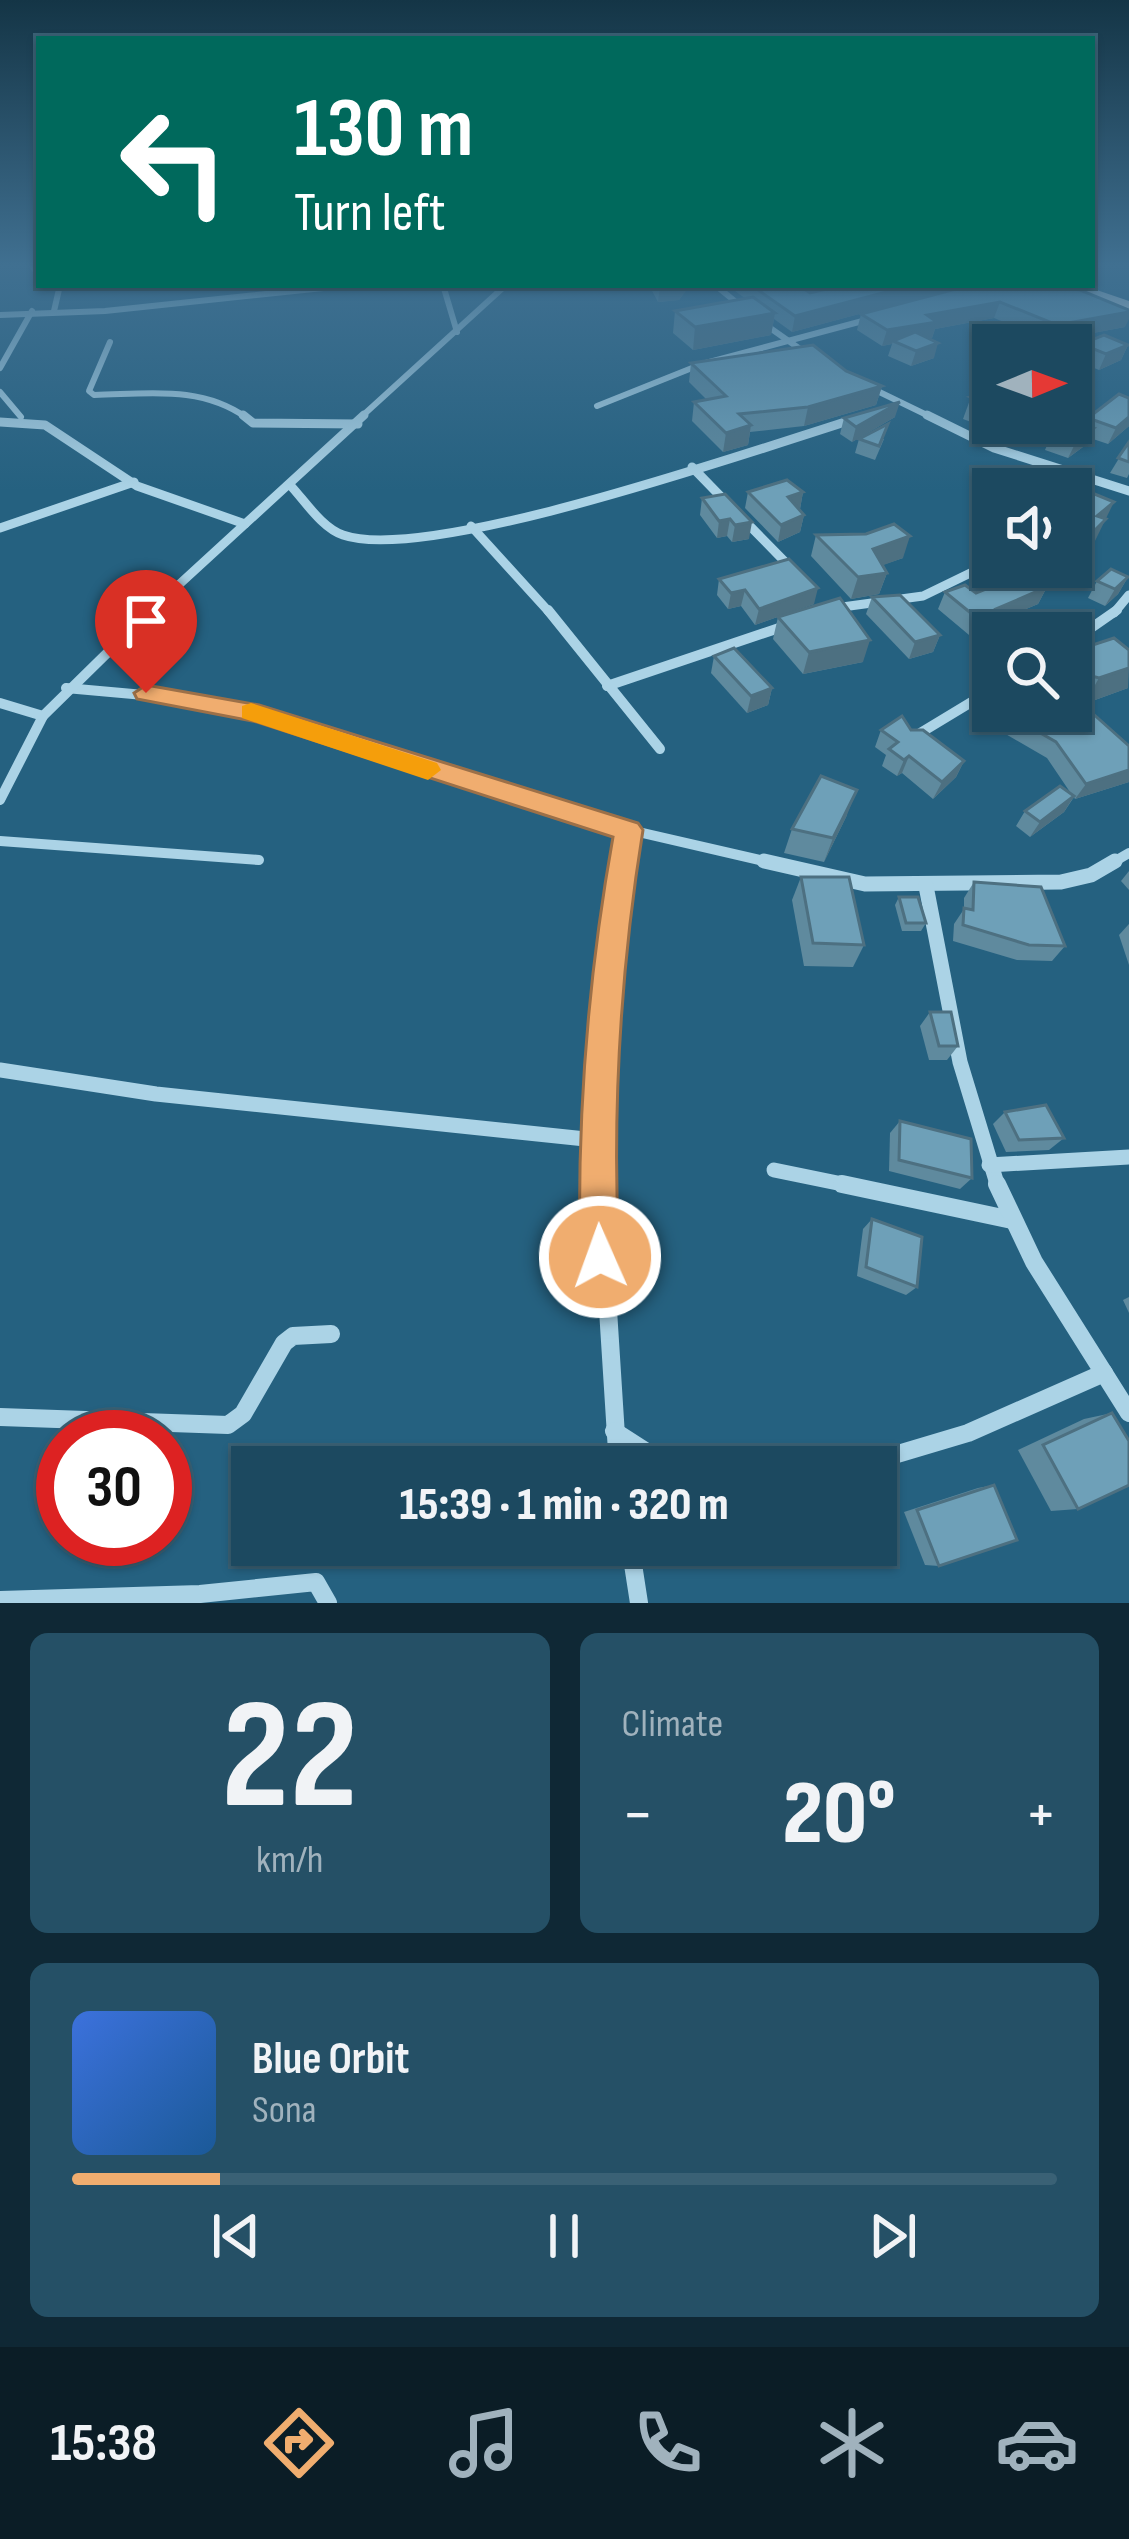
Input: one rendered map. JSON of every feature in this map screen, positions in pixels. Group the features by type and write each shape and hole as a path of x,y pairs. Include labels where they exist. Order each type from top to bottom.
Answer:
{"street":[{"path":"0,368 15,341"},
{"path":"0,800 43,716 66,688 448,341"},
{"path":"786,341 823,362"},
{"path":"597,406 702,364 797,341"},
{"path":"110,342 89,391 94,395 197,394 219,398 253,422 359,424"},
{"path":"849,376 994,448 1063,468"},
{"path":"0,392 21,417"},
{"path":"290,485 343,535 361,539 471,526 561,509 902,405"},
{"path":"0,422 21,417 61,429 105,468 244,524"},
{"path":"692,467 800,577"},
{"path":"1092,477 1129,490"},
{"path":"0,528 134,482"},
{"path":"471,526 547,609 660,749"},
{"path":"607,686 819,613 923,596 972,572"},
{"path":"815,593 819,613"},
{"path":"1092,627 1129,595"},
{"path":"1116,610 1129,616"},
{"path":"66,688 212,701 628,830 865,884 1061,882 1091,875 1129,853"},
{"path":"910,739 972,702"},
{"path":"0,703 43,716"},
{"path":"616,1446 603,1335 596,1140 612,927 628,830"},
{"path":"0,841 259,860"},
{"path":"926,886 968,1096 988,1165 1012,1220 1129,1414"},
{"path":"0,1070 156,1094 596,1140"},
{"path":"988,1165 1129,1157"},
{"path":"774,1170 1012,1220"},
{"path":"0,1417 228,1425 243,1414 284,1342 293,1336 331,1334"},
{"path":"897,1454 968,1433 1104,1373"},
{"path":"614,1431 637,1446"},
{"path":"633,1566 639,1603"},
{"path":"0,1600 200,1594 316,1582 328,1603"}],"building":[{"path":"893,341 933,341 938,343 916,351"},
{"path":"1092,341 1128,345 1106,354 1092,348"},
{"path":"813,345 846,371 882,386 808,407 739,414 751,425 726,433 694,402 726,396 691,363"},
{"path":"1119,394 1129,398 1129,417 1116,428 1092,419"},
{"path":"900,402 856,427 844,418"},
{"path":"888,424 879,446 859,439"},
{"path":"1129,442 1129,462 1118,458"},
{"path":"787,480 803,492 788,497 804,515 781,525 748,492"},
{"path":"1092,493 1114,502 1097,516 1106,519 1092,533"},
{"path":"725,494 752,522 719,521 702,498"},
{"path":"894,524 910,536 873,549 887,573 858,577 816,535 866,534"},
{"path":"789,559 818,588 759,609 745,590 731,593 719,579"},
{"path":"1111,569 1128,577 1115,589 1097,581"},
{"path":"965,585 976,593 988,588 1045,588 996,609 999,612 972,614 945,592"},
{"path":"900,595 940,635 915,642 872,597"},
{"path":"840,598 870,640 809,652 778,617"},
{"path":"1114,638 1129,650 1129,668 1092,676 1092,645"},
{"path":"734,648 772,688 751,696 714,656"},
{"path":"1092,713 1129,746 1129,770 1086,784 1056,742 1039,732 1092,732"},
{"path":"902,716 911,730 923,730 964,761 942,782 909,756 904,760 889,749 898,742 881,730"},
{"path":"821,776 857,790 833,838 792,829"},
{"path":"1060,786 1074,796 1040,822 1025,811"},
{"path":"801,877 849,877 864,945 813,943"},
{"path":"974,882 1041,887 1065,946 1029,945 963,925 964,908 973,910"},
{"path":"899,897 918,897 926,923 906,923"},
{"path":"930,1012 951,1012 958,1046 939,1046"},
{"path":"1046,1105 1064,1138 1019,1140 1005,1112"},
{"path":"900,1121 971,1139 972,1178 899,1160"},
{"path":"872,1219 922,1237 917,1287 866,1267"},
{"path":"1112,1413 1129,1441 1129,1485 1078,1509 1043,1445"},
{"path":"994,1485 1017,1540 939,1566 917,1510"}],"slow traffic":[{"path":"251,712 428,770"}],"route":[{"path":"146,693 212,701 259,714 628,830 612,927 596,1140 600,1257"}]}
